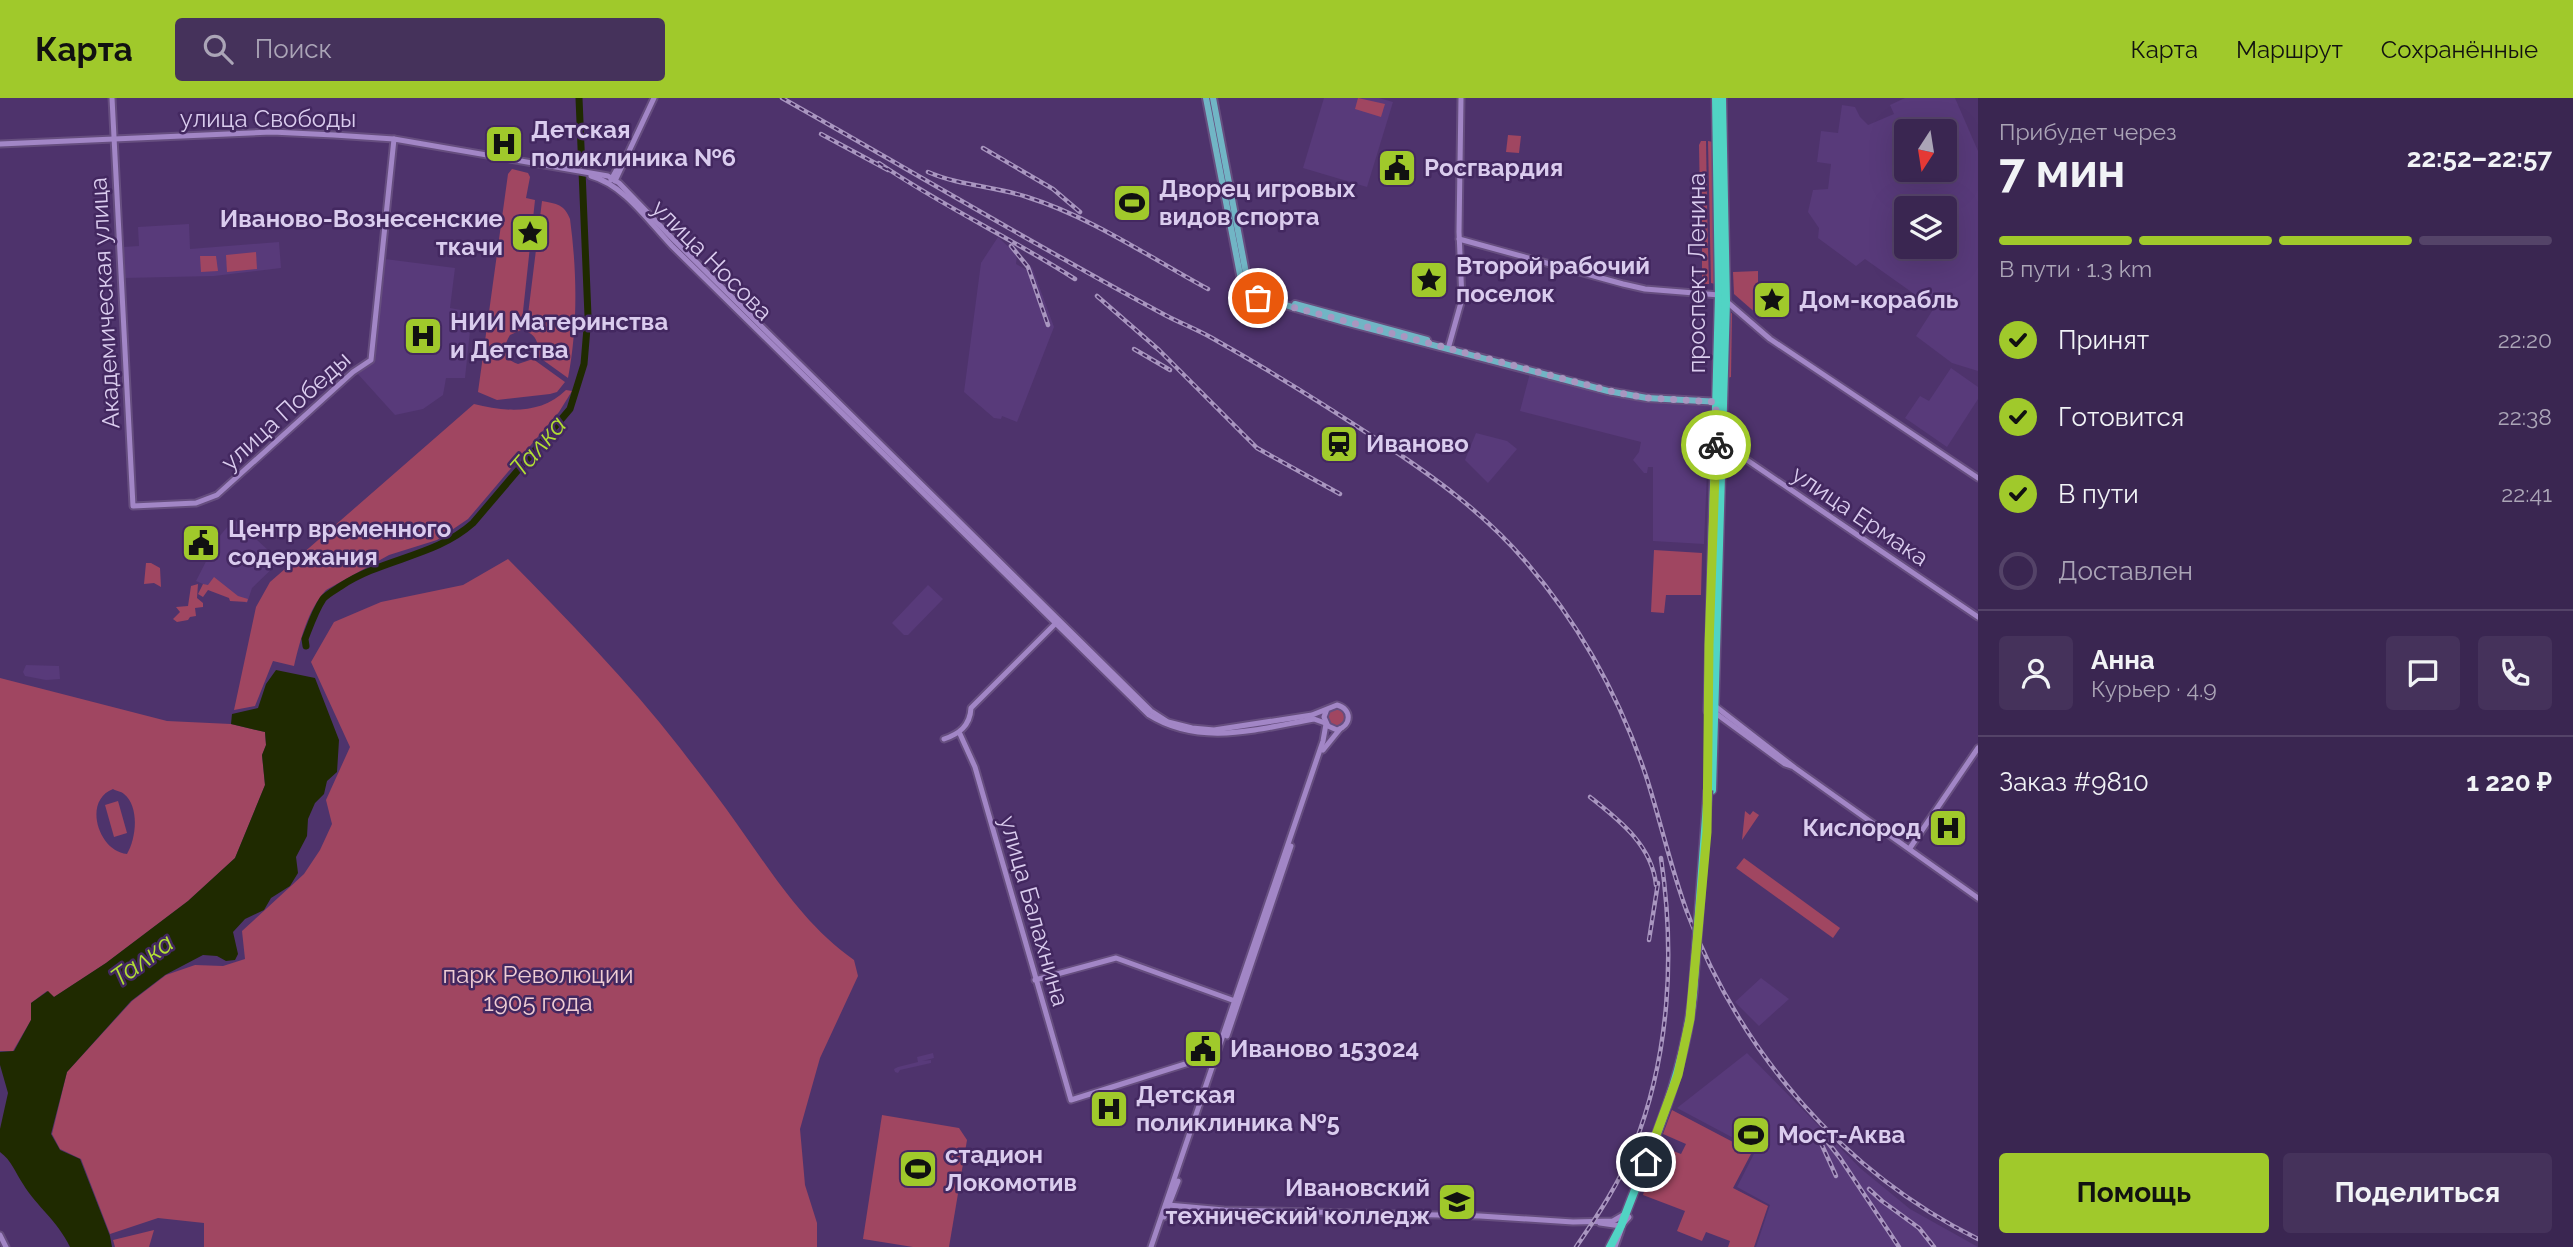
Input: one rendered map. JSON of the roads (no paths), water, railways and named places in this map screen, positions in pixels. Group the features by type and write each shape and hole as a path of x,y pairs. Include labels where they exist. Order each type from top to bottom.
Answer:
{"highway":[{"name":"проспект Ленина","path":"1716,98 1722,298"},
{"name":"проспект Ленина","path":"1628,1215 1689,1052 1695,993 1710,790 1722,298 1722,98"},
{"path":"1612,1247 1618,1223 1628,1215"},
{"path":"1612,1247 1628,1215"}],"main road":[{"name":"Академическая улица","path":"112,98 133,506"},
{"path":"613,182 652,98"},
{"path":"1206,98 1247,289 1614,392 1647,398 1719,402"},
{"path":"1213,98 1215,131"},
{"path":"1448,347 1462,299 1459,239 1461,98"},
{"name":"улица Свободы","path":"0,145 272,135 394,141 575,171 613,182"},
{"name":"улица Победы","path":"133,506 196,503 217,495 353,372 371,359 394,141"},
{"name":"улица Носова","path":"613,182 1134,699 1168,722 1192,728 1231,731 1314,719 1326,724"},
{"path":"1459,239 1634,287 1722,298 1770,339 1978,478"},
{"name":"улица Ермака","path":"1719,442 1978,617"},
{"path":"944,739 960,734 971,717 971,708 1057,622"},
{"path":"1152,1247 1323,741 1327,709 1336,705 1346,710 1349,719 1324,748 1278,879"},
{"path":"1711,707 1978,898"},
{"name":"улица Носова","path":"1280,723 1327,709"},
{"path":"1326,724 1340,729"},
{"name":"улица Балахнина","path":"960,734 975,767 1070,1100 1219,1054"},
{"path":"1910,848 1978,748"},
{"path":"1035,980 1116,958 1237,1001"},
{"path":"1167,1206 1175,1190 1219,1054"},
{"path":"1175,1190 1175,1198 1183,1207"},
{"path":"1167,1206 1467,1215 1618,1223"},
{"path":"1167,1206 1201,1208"},
{"path":"1593,1222 1618,1223"},
{"path":"1602,1224 1611,1231 1612,1247"},
{"path":"0,1235 6,1247"}],"water":[{"path":"276,670 315,678 339,740 337,772 327,781 324,794 315,803 308,819 307,836 296,857 298,873 290,886 271,898 264,910 245,919 233,932 238,954 235,960 226,961 217,956 203,955 165,975 131,1001 67,1072 51,1134 60,1150 80,1159 112,1247 70,1247 0,1152 0,1129 8,1093 0,1065 0,1052 14,1051 31,1020 31,1003 48,991 54,997 106,963 188,901 235,858 265,785 262,755 266,745 265,732 231,724 232,714 258,708 266,684"}],"waterway":[{"name":"Талка","path":"306,646 305,639 325,597 374,569 442,543 473,523 570,409 584,364 588,316 579,98"}],"railway":[{"path":"782,98 1069,262 1276,375 1420,469 1458,497 1510,544 1546,586 1582,638 1612,692 1647,779 1687,912 1709,963 1736,1013 1767,1059 1802,1103 1841,1143 1883,1179 1929,1211 1978,1239"},
{"path":"821,134 888,170"},
{"path":"983,148 1053,189 1080,212"},
{"path":"879,163 927,194 1075,279"},
{"path":"928,172 952,180 1015,193 1051,205 1097,226 1208,289"},
{"path":"1011,246 1028,267 1048,325"},
{"path":"1097,296 1159,350 1257,448 1340,494"},
{"path":"1134,349 1170,370"},
{"path":"1590,797 1623,824 1641,846 1648,858 1656,885"},
{"path":"1576,1247 1622,1172 1634,1146 1655,1076 1662,1040 1668,967 1668,930 1661,858"},
{"path":"1649,940 1658,883"},
{"path":"1826,1140 1899,1247"},
{"path":"1821,1143 1836,1176"},
{"path":"1869,1189 1919,1228 1934,1247"}],"place":[{"name":"Детская поликлиника №6","path":"504,144"},
{"name":"Росгвардия","path":"1397,168"},
{"name":"Дворец игровых видов спорта","path":"1132,203"},
{"name":"Иваново-Вознесенские ткачи","path":"530,233"},
{"name":"Второй рабочий поселок","path":"1429,280"},
{"name":"Дом-корабль","path":"1772,300"},
{"name":"НИИ Материнства и Детства","path":"423,336"},
{"name":"Иваново","path":"1339,444"},
{"name":"Центр временного содержания","path":"201,543"},
{"name":"Кислород","path":"1948,828"},
{"name":"Иваново 153024","path":"1203,1049"},
{"name":"Детская поликлиника №5","path":"1109,1109"},
{"name":"Мост-Аква","path":"1751,1135"},
{"name":"стадион Локомотив","path":"918,1169"},
{"name":"Ивановский технический колледж","path":"1457,1202"}],"park label":[{"name":"парк Революции 1905 года","path":"538,989"}]}
